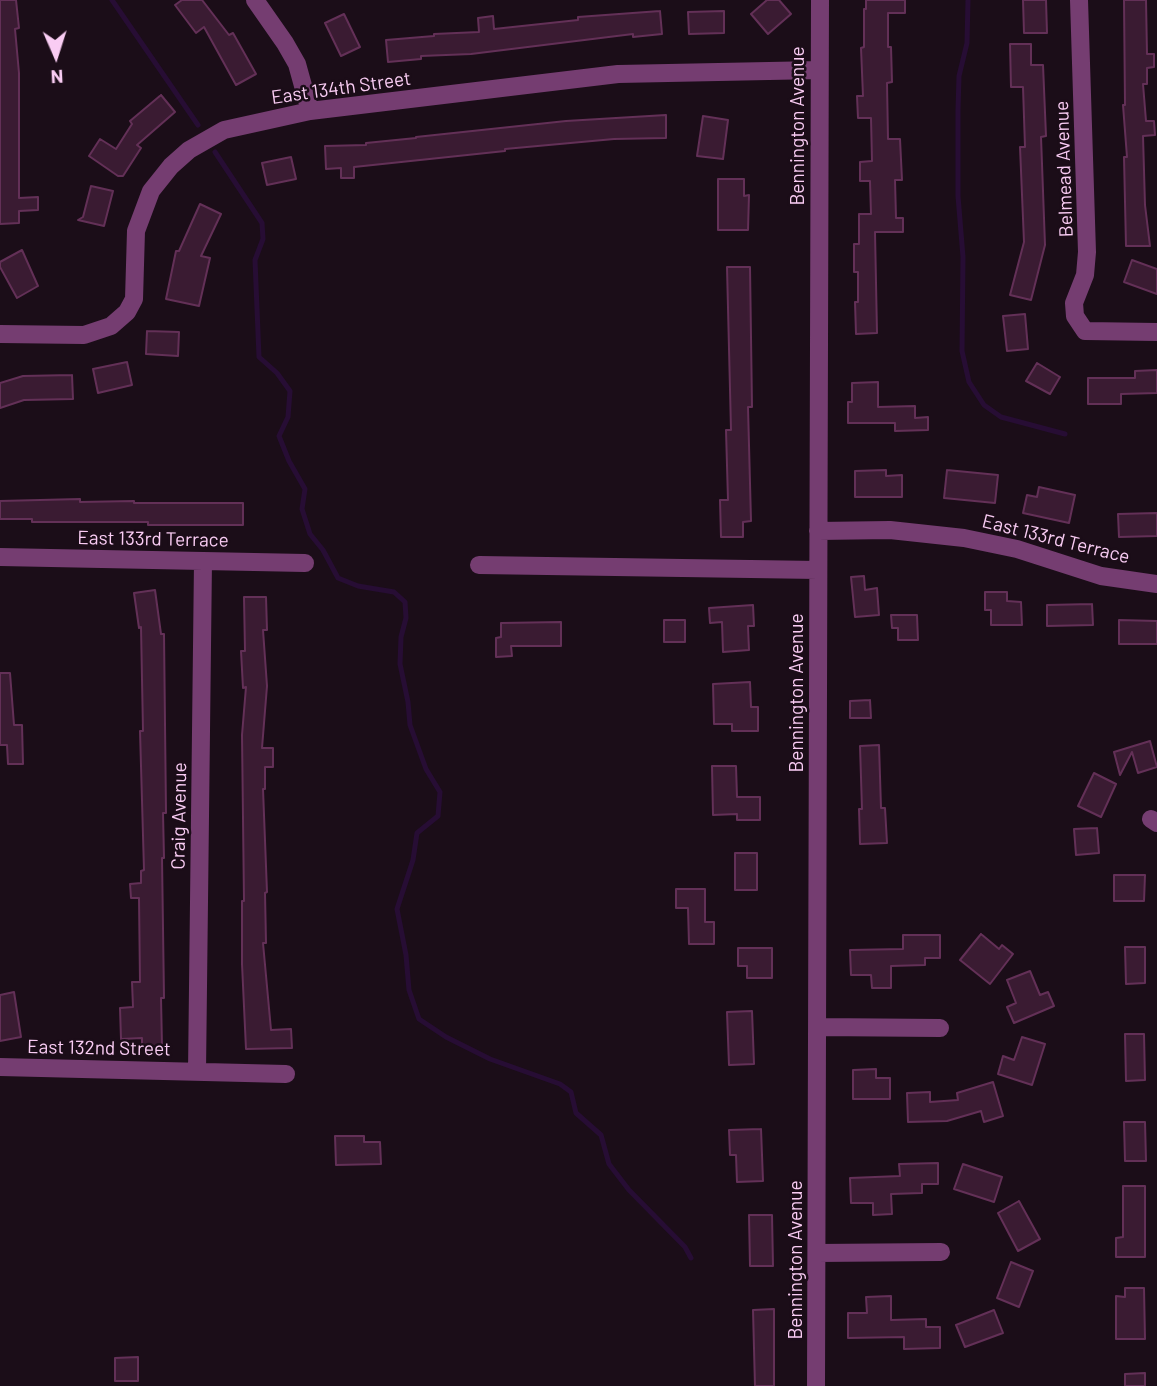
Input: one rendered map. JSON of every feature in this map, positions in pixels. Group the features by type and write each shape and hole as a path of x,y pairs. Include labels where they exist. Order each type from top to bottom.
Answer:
{"street":[{"path":"255,0 297,64 310,111"},
{"name":"Bennington Avenue","path":"816,1386 820,0"},
{"name":"Belmead Avenue","path":"1079,0 1087,252 1085,275 1074,303 1075,316 1085,331 1157,332"},
{"name":"East 134th Street","path":"0,334 84,335 111,326 127,312 134,299 136,231 151,191 171,166 189,150 224,130 310,111 618,74 819,71"},
{"name":"East 133rd Terrace","path":"818,531 890,530 964,538 1017,549 1101,576 1157,584"},
{"name":"East 133rd Terrace","path":"0,557 305,563"},
{"name":"Craig Avenue","path":"197,1072 203,561"},
{"path":"479,565 818,570"},
{"path":"818,1027 940,1028"},
{"name":"East 132nd Street","path":"0,1067 286,1074"},
{"path":"817,1253 941,1252"}],"building":[{"path":"0,0 16,0 19,28 15,29 19,73 19,198 38,197 38,210 19,211 19,223 0,224"},
{"path":"182,0 202,0 229,35 233,33 256,74 236,85 204,27 196,33 175,5"},
{"path":"767,0 779,0 791,14 768,34 751,14"},
{"path":"866,0 905,0 905,13 888,13 892,82 887,83 888,139 900,139 902,180 895,180 896,218 903,218 903,232 875,232 877,333 856,334 858,272 854,272 854,244 859,244 859,214 871,214 870,181 860,181 860,162 872,161 871,118 858,118 857,96 863,96 861,48 864,47"},
{"path":"1023,0 1046,0 1047,33 1024,33"},
{"path":"1124,0 1146,0 1147,54 1154,54 1154,67 1147,68 1147,84 1143,84 1146,121 1154,121 1155,135 1143,136 1145,205 1150,246 1126,246"},
{"path":"660,11 662,34 633,37 633,34 471,54 421,56 421,59 388,62 386,40 479,32 478,18 493,16 494,29 578,20 578,17"},
{"path":"724,11 724,33 689,34 688,12"},
{"path":"344,14 360,47 341,56 325,23"},
{"path":"1010,44 1031,44 1031,65 1043,65 1046,136 1041,137 1045,245 1031,300 1010,295 1024,242 1020,147 1025,147 1023,87 1011,87"},
{"path":"161,95 175,112 137,145 141,148 123,176 118,176 89,156 100,139 116,149 132,124 130,121"},
{"path":"666,115 666,138 614,139 505,149 354,167 354,178 341,178 341,168 326,169 325,146 366,145 566,121"},
{"path":"703,116 728,120 723,159 697,156"},
{"path":"291,157 296,179 267,185 262,163"},
{"path":"718,179 744,179 744,196 749,195 748,230 718,230"},
{"path":"91,186 113,191 104,226 78,220 83,217"},
{"path":"200,204 221,214 201,256 210,258 199,306 166,299 176,251 179,251"},
{"path":"22,250 38,286 17,298 0,267 0,262"},
{"path":"1132,260 1157,269 1157,294 1124,282"},
{"path":"727,267 750,267 752,407 748,407 751,521 743,522 743,537 721,537 720,500 728,500 726,430 731,430"},
{"path":"1025,314 1028,349 1007,351 1003,316"},
{"path":"147,331 179,332 178,356 146,354"},
{"path":"127,362 132,385 98,393 93,369"},
{"path":"1037,363 1060,377 1050,394 1026,381"},
{"path":"1157,370 1157,393 1121,394 1121,404 1088,404 1088,378 1135,378 1135,371"},
{"path":"72,375 73,399 24,400 0,408 0,383 23,376"},
{"path":"878,382 878,407 915,406 915,418 928,417 928,430 895,431 895,423 848,423 852,383"},
{"path":"886,470 886,476 902,475 902,497 855,497 855,471"},
{"path":"947,470 998,475 995,503 944,498"},
{"path":"1039,487 1075,495 1069,523 1023,513 1027,495 1037,497"},
{"path":"80,499 80,502 243,503 243,525 148,525 148,522 32,522 32,519 0,519 0,501"},
{"path":"1157,513 1157,536 1119,537 1118,514"},
{"path":"864,576 865,590 877,588 879,615 855,617 851,577"},
{"path":"155,590 161,634 164,634 164,998 161,998 162,1047 142,1048 142,1038 121,1039 120,1008 133,1007 132,982 140,982 139,898 131,898 130,884 141,883 141,871 144,870 140,731 143,731 141,627 139,628 134,593"},
{"path":"985,592 1007,592 1007,601 1021,602 1022,625 991,625 991,610 985,610"},
{"path":"244,597 266,597 267,630 263,630 267,686 262,748 273,748 273,767 265,767 263,789 267,892 266,943 263,943 271,1030 291,1029 292,1048 246,1049 242,964 242,735 246,687 243,688 241,651 245,651"},
{"path":"1092,604 1093,625 1047,626 1047,605"},
{"path":"753,605 754,626 748,626 749,650 723,652 722,622 710,623 709,608"},
{"path":"891,615 917,615 918,640 898,640 898,628 892,628"},
{"path":"664,620 685,620 685,642 664,642"},
{"path":"1119,620 1157,621 1157,644 1119,644"},
{"path":"561,622 561,646 511,646 512,656 496,657 496,638 501,637 501,623"},
{"path":"0,673 10,673 14,725 22,725 23,764 8,764 7,745 0,745"},
{"path":"750,682 751,707 758,707 758,731 732,731 732,724 714,724 713,684"},
{"path":"870,700 871,718 850,718 850,701"},
{"path":"1150,741 1157,767 1138,773 1132,752 1120,775 1114,752"},
{"path":"879,745 881,808 885,808 887,843 860,844 860,746"},
{"path":"712,766 736,766 737,797 760,797 760,820 737,820 737,814 713,815"},
{"path":"1094,773 1116,784 1101,817 1078,806"},
{"path":"1097,828 1099,853 1076,855 1074,829"},
{"path":"735,853 757,853 757,890 735,890"},
{"path":"1114,875 1145,875 1144,901 1114,901"},
{"path":"676,889 705,889 705,922 714,922 714,944 689,944 688,908 676,908"},
{"path":"981,934 999,949 1002,945 1013,954 990,984 960,960"},
{"path":"903,935 940,935 940,958 925,958 925,965 891,966 891,988 872,988 871,975 851,975 850,950 903,949"},
{"path":"1125,947 1145,947 1145,983 1126,984"},
{"path":"738,948 772,948 772,978 747,978 747,966 738,966"},
{"path":"1030,971 1040,995 1048,992 1054,1006 1014,1023 1007,1007 1016,1003 1007,980"},
{"path":"14,992 21,1037 0,1041 0,995"},
{"path":"752,1011 754,1064 729,1065 727,1012"},
{"path":"1125,1034 1144,1034 1145,1080 1126,1081"},
{"path":"1022,1037 1045,1044 1032,1085 998,1074 1003,1056 1014,1060"},
{"path":"876,1069 876,1078 890,1078 890,1099 853,1099 853,1070"},
{"path":"993,1082 1003,1116 984,1122 981,1111 947,1121 908,1122 907,1093 930,1092 930,1102 958,1100 957,1093"},
{"path":"1124,1122 1145,1122 1146,1161 1125,1161"},
{"path":"761,1129 763,1181 737,1182 736,1155 730,1155 729,1130"},
{"path":"335,1136 364,1136 364,1142 380,1142 381,1164 336,1165"},
{"path":"938,1163 938,1184 922,1184 922,1193 891,1194 892,1214 873,1215 873,1203 851,1203 850,1178 900,1176 899,1164"},
{"path":"963,1164 1002,1177 994,1202 954,1189"},
{"path":"1123,1186 1145,1186 1145,1257 1116,1257 1116,1238 1123,1237"},
{"path":"1019,1201 1040,1239 1018,1251 998,1213"},
{"path":"749,1215 772,1215 773,1266 750,1266"},
{"path":"1011,1262 1033,1271 1019,1307 997,1298"},
{"path":"1125,1288 1144,1288 1145,1339 1116,1339 1116,1296 1125,1297"},
{"path":"891,1296 891,1320 926,1319 926,1327 940,1327 940,1348 904,1349 904,1337 848,1338 848,1313 867,1313 866,1297"},
{"path":"774,1309 774,1386 755,1386 753,1310"},
{"path":"994,1310 1003,1333 965,1347 956,1325"},
{"path":"138,1357 138,1381 115,1381 115,1358"},
{"path":"1145,1373 1145,1386 1125,1386 1125,1374"}],"waterway":[{"path":"112,0 198,125"},
{"path":"968,0 967,43 959,76 958,110 958,196 963,257 962,351 969,382 984,405 1001,417 1065,434"},
{"path":"215,152 262,223 263,239 255,260 259,357 277,373 290,391 288,417 279,436 305,489 302,509 310,534 323,550 338,578 358,586 394,592 405,602 406,618 401,637 400,664 410,725 426,769 440,792 438,816 417,833 413,860 397,909 406,955 409,990 419,1019 446,1037 490,1059 560,1084 571,1092 576,1113 601,1135 609,1164 629,1190 685,1247 691,1258"}]}
